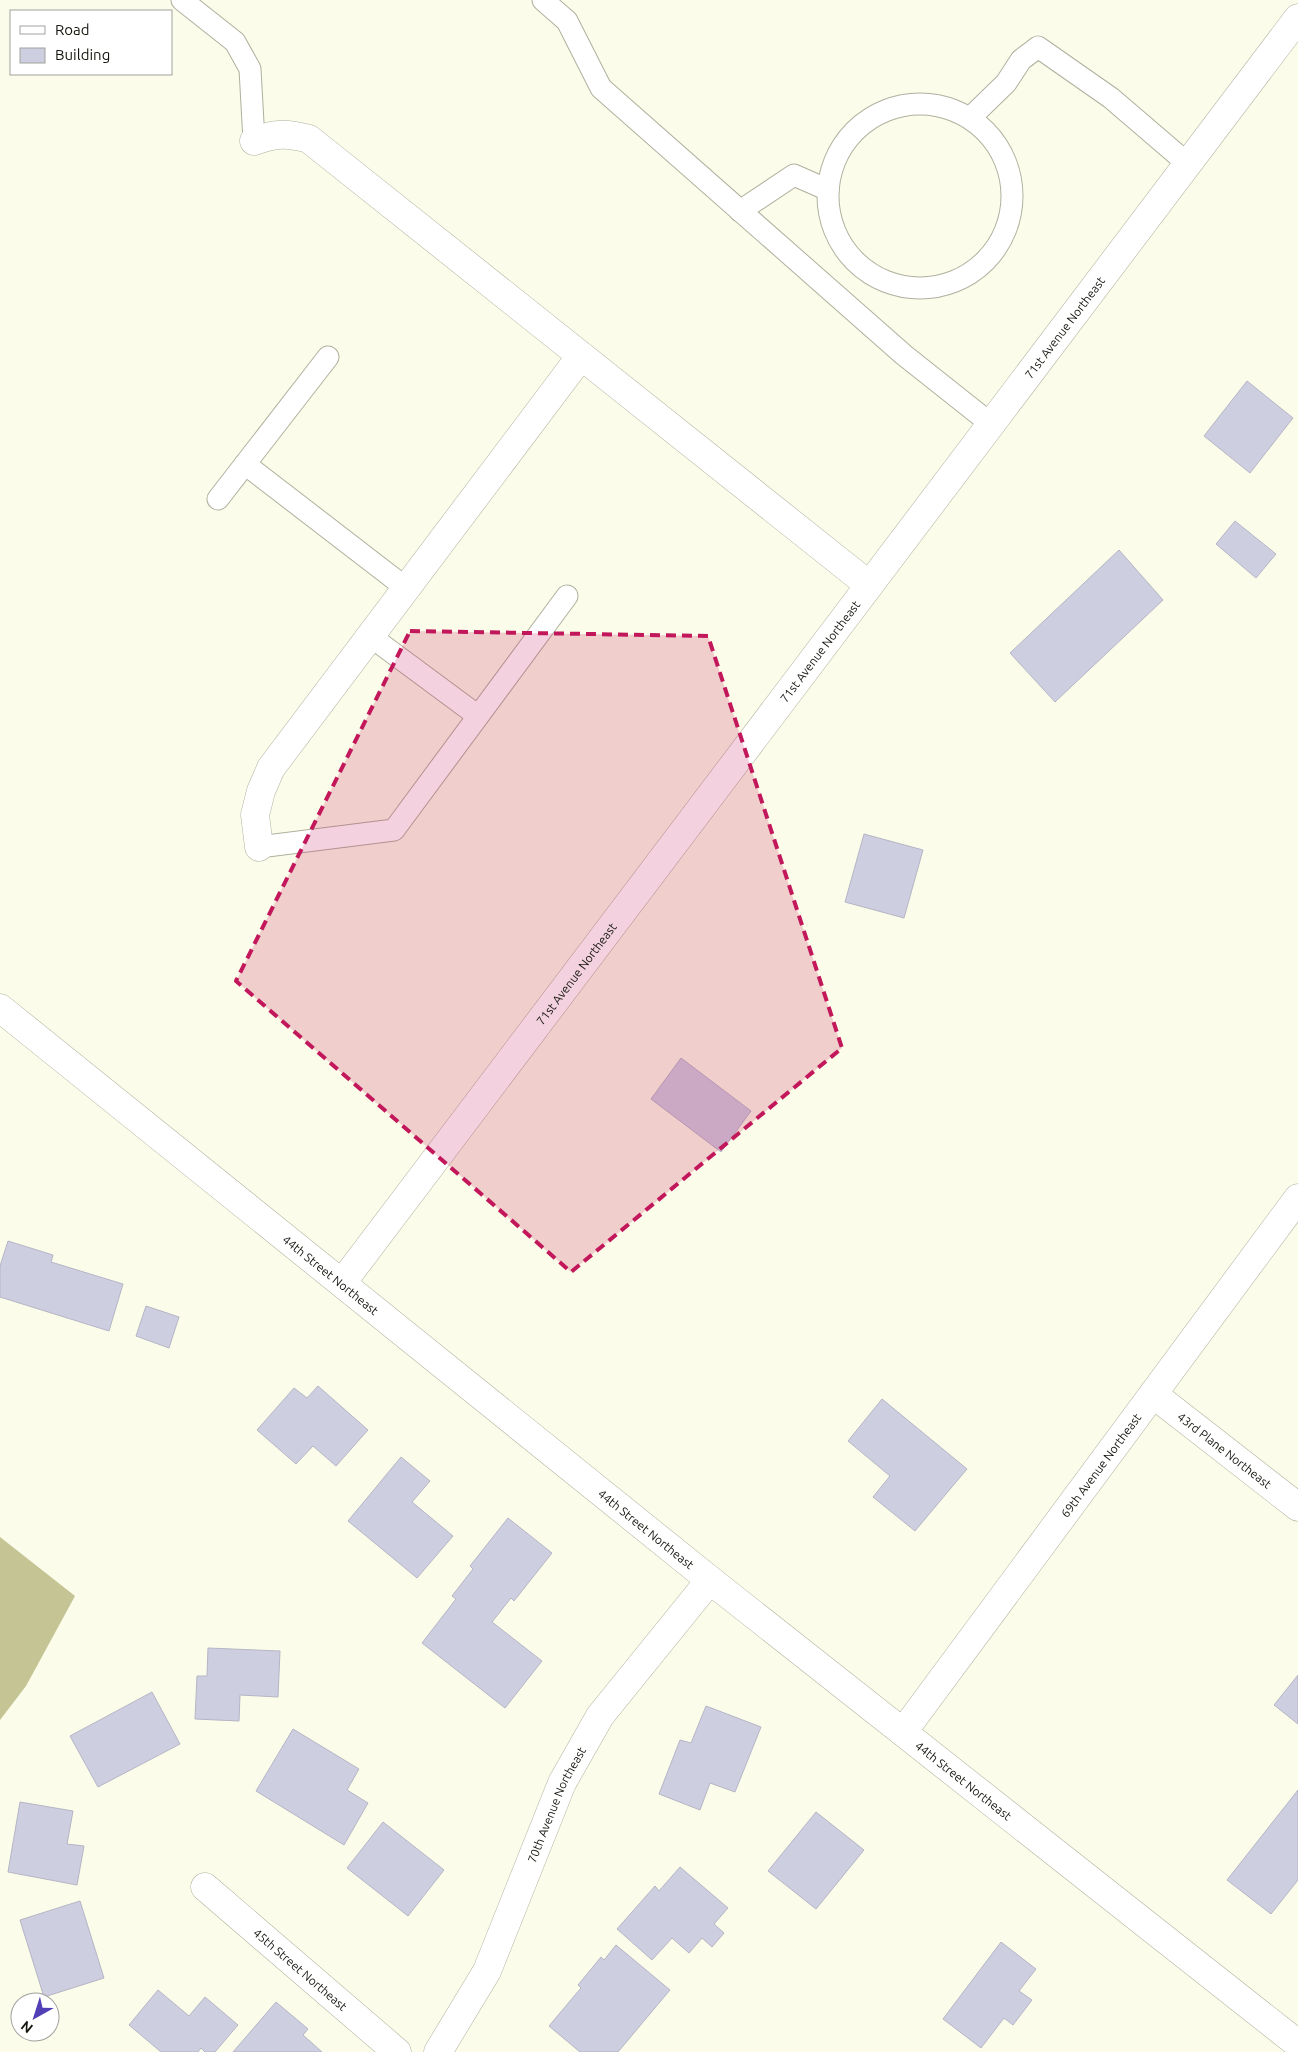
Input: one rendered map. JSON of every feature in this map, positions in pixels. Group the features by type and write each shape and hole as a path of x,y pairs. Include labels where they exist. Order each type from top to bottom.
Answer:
{"street":[{"name":"71st Avenue Northeast","path":"342,1283 1298,18"},
{"path":"254,141 274,134 294,135 309,139 869,586"},
{"path":"259,848 255,815 260,791 271,768 581,356"},
{"name":"44th Street Northeast","path":"0,1008 710,1580 1298,2044"},
{"name":"69th Avenue Northeast","path":"903,1732 1298,1198"},
{"name":"43rd Plane Northeast","path":"1153,1394 1298,1507"},
{"name":"70th Avenue Northeast","path":"438,2052 486,1971 562,1783 600,1716 710,1580"},
{"name":"45th Street Northeast","path":"205,1887 397,2052"}],"lane":[{"path":"182,0 235,42 250,69 254,141"},
{"path":"543,0 567,10 601,88 904,356 992,424"},
{"path":"970,118 1006,83 1021,60 1038,47 1111,98 1188,164"},
{"path":"910,104 941,106 970,118 992,138 1008,164 1013,194 1009,223 996,250 974,272 948,285 918,289 888,283 863,268 842,246 831,218 828,190 836,157 854,131 880,113 910,104"},
{"path":"740,211 794,175 828,190"},
{"path":"218,500 328,357"},
{"path":"245,464 406,588"},
{"path":"259,848 394,830 568,596"},
{"path":"370,636 478,716"}],"highlighted area":[{"path":"410,631 708,636 842,1048 571,1272 236,981"}],"shaded area":[{"path":"0,1537 75,1596 26,1686 0,1720"}],"building":[{"path":"1247,381 1293,418 1250,473 1204,436"},
{"path":"1235,521 1276,554 1256,578 1216,544"},
{"path":"1119,550 1163,600 1055,702 1010,653"},
{"path":"864,834 923,850 904,918 845,902"},
{"path":"681,1058 751,1111 721,1152 651,1099"},
{"path":"8,1241 53,1255 51,1262 123,1284 109,1331 0,1297 0,1266"},
{"path":"146,1306 179,1317 169,1348 136,1336"},
{"path":"318,1386 368,1430 336,1466 313,1446 296,1464 257,1430 294,1388 307,1398"},
{"path":"882,1399 967,1469 915,1531 873,1497 890,1476 848,1441"},
{"path":"401,1457 430,1481 412,1502 453,1536 417,1578 348,1521"},
{"path":"508,1518 552,1553 514,1601 511,1598 492,1622 542,1661 505,1708 422,1643 456,1599 452,1596 473,1569 470,1566"},
{"path":"208,1648 280,1651 278,1697 240,1695 239,1721 195,1719 197,1676 207,1676"},
{"path":"1298,1675 1298,1724 1274,1705"},
{"path":"152,1692 180,1744 98,1787 70,1736"},
{"path":"706,1706 761,1727 735,1792 710,1783 700,1810 659,1794 680,1740 691,1743"},
{"path":"293,1729 359,1769 347,1790 368,1803 344,1845 256,1791"},
{"path":"1298,1790 1298,1880 1271,1914 1227,1880"},
{"path":"20,1802 73,1811 67,1844 84,1846 77,1885 8,1872"},
{"path":"816,1812 864,1850 816,1909 768,1871"},
{"path":"383,1822 444,1870 408,1916 347,1868"},
{"path":"680,1867 728,1908 714,1924 724,1933 712,1947 702,1938 689,1953 672,1938 652,1960 617,1929 655,1886 659,1891"},
{"path":"80,1901 104,1978 60,1992 42,1992 20,1920"},
{"path":"1001,1942 1036,1969 1019,1991 1032,2000 1013,2025 1004,2018 981,2048 943,2019"},
{"path":"616,1945 670,1990 618,2052 580,2052 549,2026 581,1988 578,1985 601,1957 604,1960"},
{"path":"158,1990 189,2016 205,1997 238,2025 215,2052 205,2052 201,2048 198,2052 161,2052 129,2025"},
{"path":"276,2002 308,2029 303,2035 322,2052 233,2052"}]}
